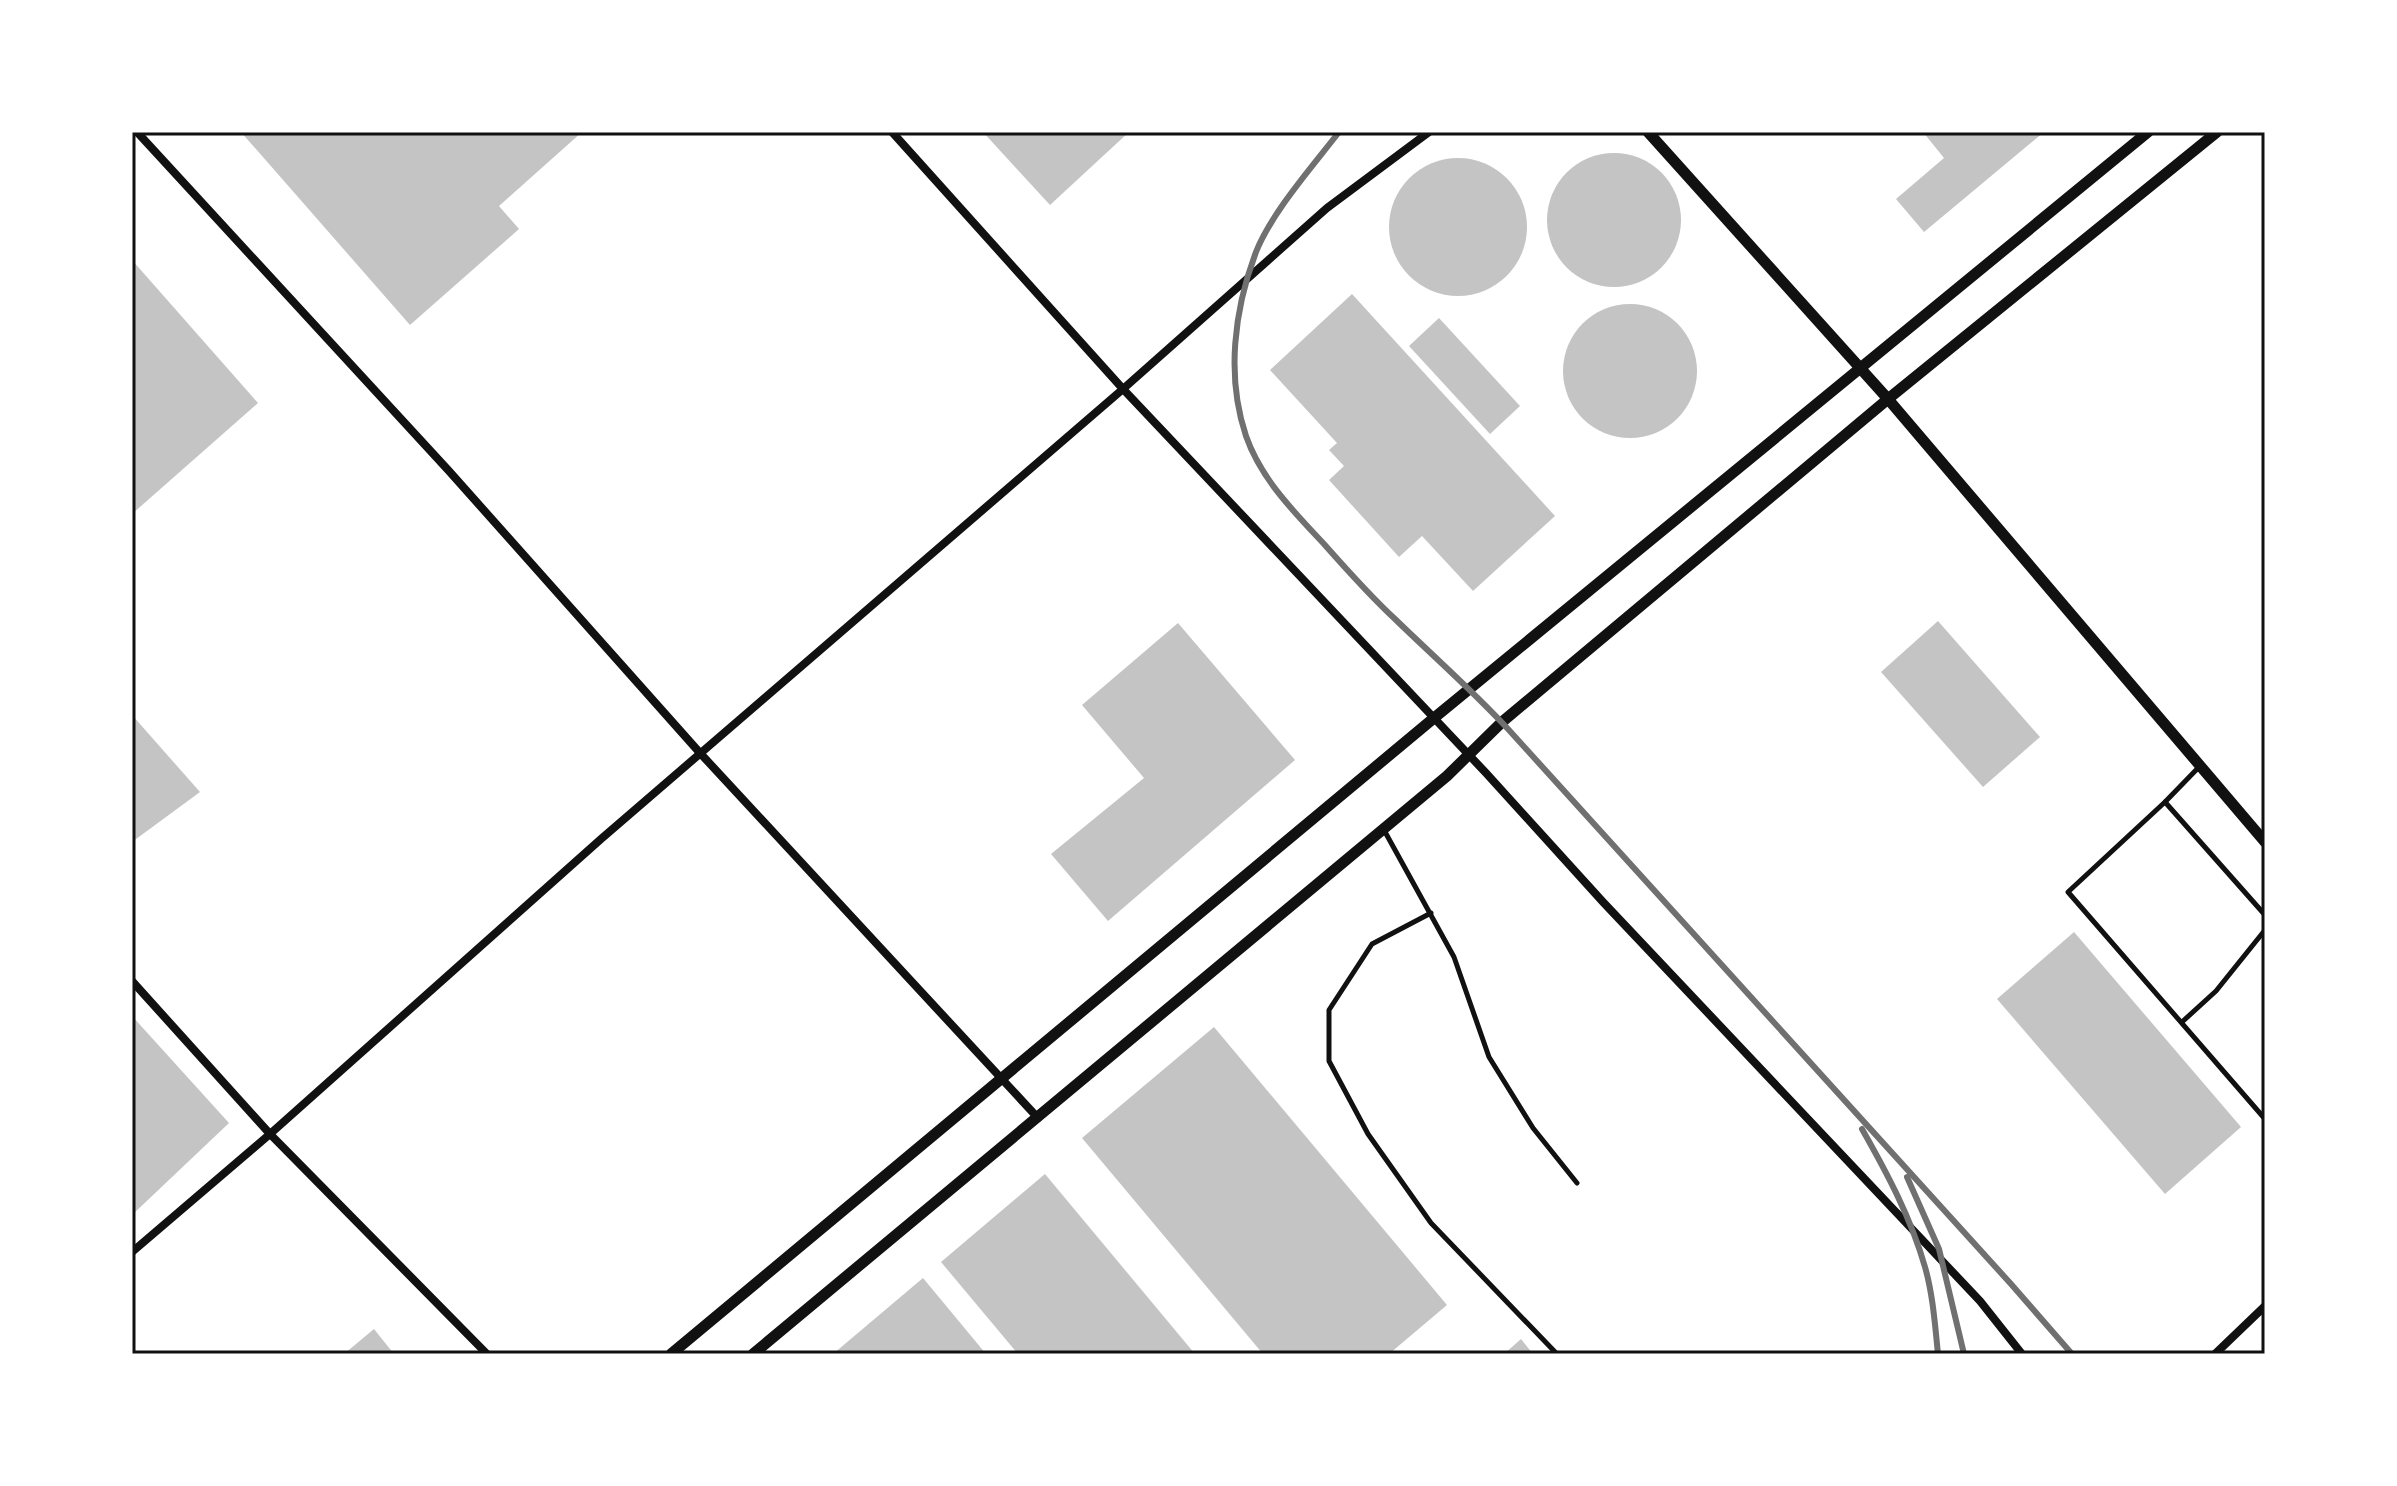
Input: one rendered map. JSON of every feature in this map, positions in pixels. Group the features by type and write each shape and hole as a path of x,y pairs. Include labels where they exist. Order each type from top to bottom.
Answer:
{"street":[{"path":"132,138 138,132 449,471 700,753 1038,1118"},
{"path":"892,132 1123,389 1980,1301 2022,1354"},
{"path":"132,1252 1327,208 1429,132"},
{"path":"1648,132 1888,399 2265,842"},
{"path":"671,1354 1434,718 2148,132"},
{"path":"753,1354 1384,829 1502,722 1888,399 2217,132"},
{"path":"132,981 270,1134 487,1354"},
{"path":"2215,1354 2265,1306"}],"lane":[{"path":"2199,766 2068,892 2265,1119"},
{"path":"2165,802 2265,915"},
{"path":"1384,829 1454,957 1489,1057 1533,1128 1577,1183"},
{"path":"1431,913 1372,944 1329,1010 1329,1061 1368,1134 1431,1223 1557,1354"},
{"path":"2182,1022 2216,991 2265,930"}],"building":[{"path":"241,132 582,132 499,206 519,229 410,325"},
{"path":"983,132 1129,132 1050,205"},
{"path":"1923,132 2044,132 1924,232 1896,199 1944,158"},
{"path":"1614,153 1640,158 1662,172 1676,194 1681,220 1676,246 1662,268 1640,282 1614,287 1588,282 1566,268 1552,246 1547,220 1552,194 1566,172 1588,158"},
{"path":"1458,158 1484,163 1507,178 1522,201 1527,227 1522,253 1507,276 1484,291 1458,296 1432,291 1409,276 1394,253 1389,227 1394,201 1409,178 1432,163"},
{"path":"132,260 258,403 132,514"},
{"path":"1352,294 1555,516 1473,591 1422,536 1399,557 1329,480 1344,466 1329,450 1337,443 1270,370"},
{"path":"1630,304 1656,309 1677,324 1692,345 1697,371 1692,397 1677,418 1656,433 1630,438 1604,433 1583,418 1568,397 1563,371 1568,345 1583,324 1604,309"},
{"path":"1439,318 1520,406 1490,434 1409,346"},
{"path":"1938,621 2040,737 1983,787 1881,672"},
{"path":"1178,623 1295,760 1108,921 1051,854 1144,778 1082,705"},
{"path":"132,715 200,792 132,842"},
{"path":"2074,932 2241,1127 2165,1194 1997,999"},
{"path":"132,1016 229,1123 132,1215"},
{"path":"1214,1027 1447,1305 1389,1354 1263,1354 1082,1138"},
{"path":"1045,1174 1195,1354 1018,1354 941,1262"},
{"path":"923,1278 986,1354 833,1354"},
{"path":"374,1329 394,1354 344,1354"},
{"path":"1521,1339 1533,1354 1504,1354"}],"railway":[{"path":"1339,132 1272,221 1256,252 1242,297 1235,344 1236,391 1246,436 1260,467 1290,507 1350,573 1508,729 2072,1354"},
{"path":"1862,1129 1913,1231 1930,1288 1938,1354"},
{"path":"1907,1177 1939,1249 1964,1354"}]}
